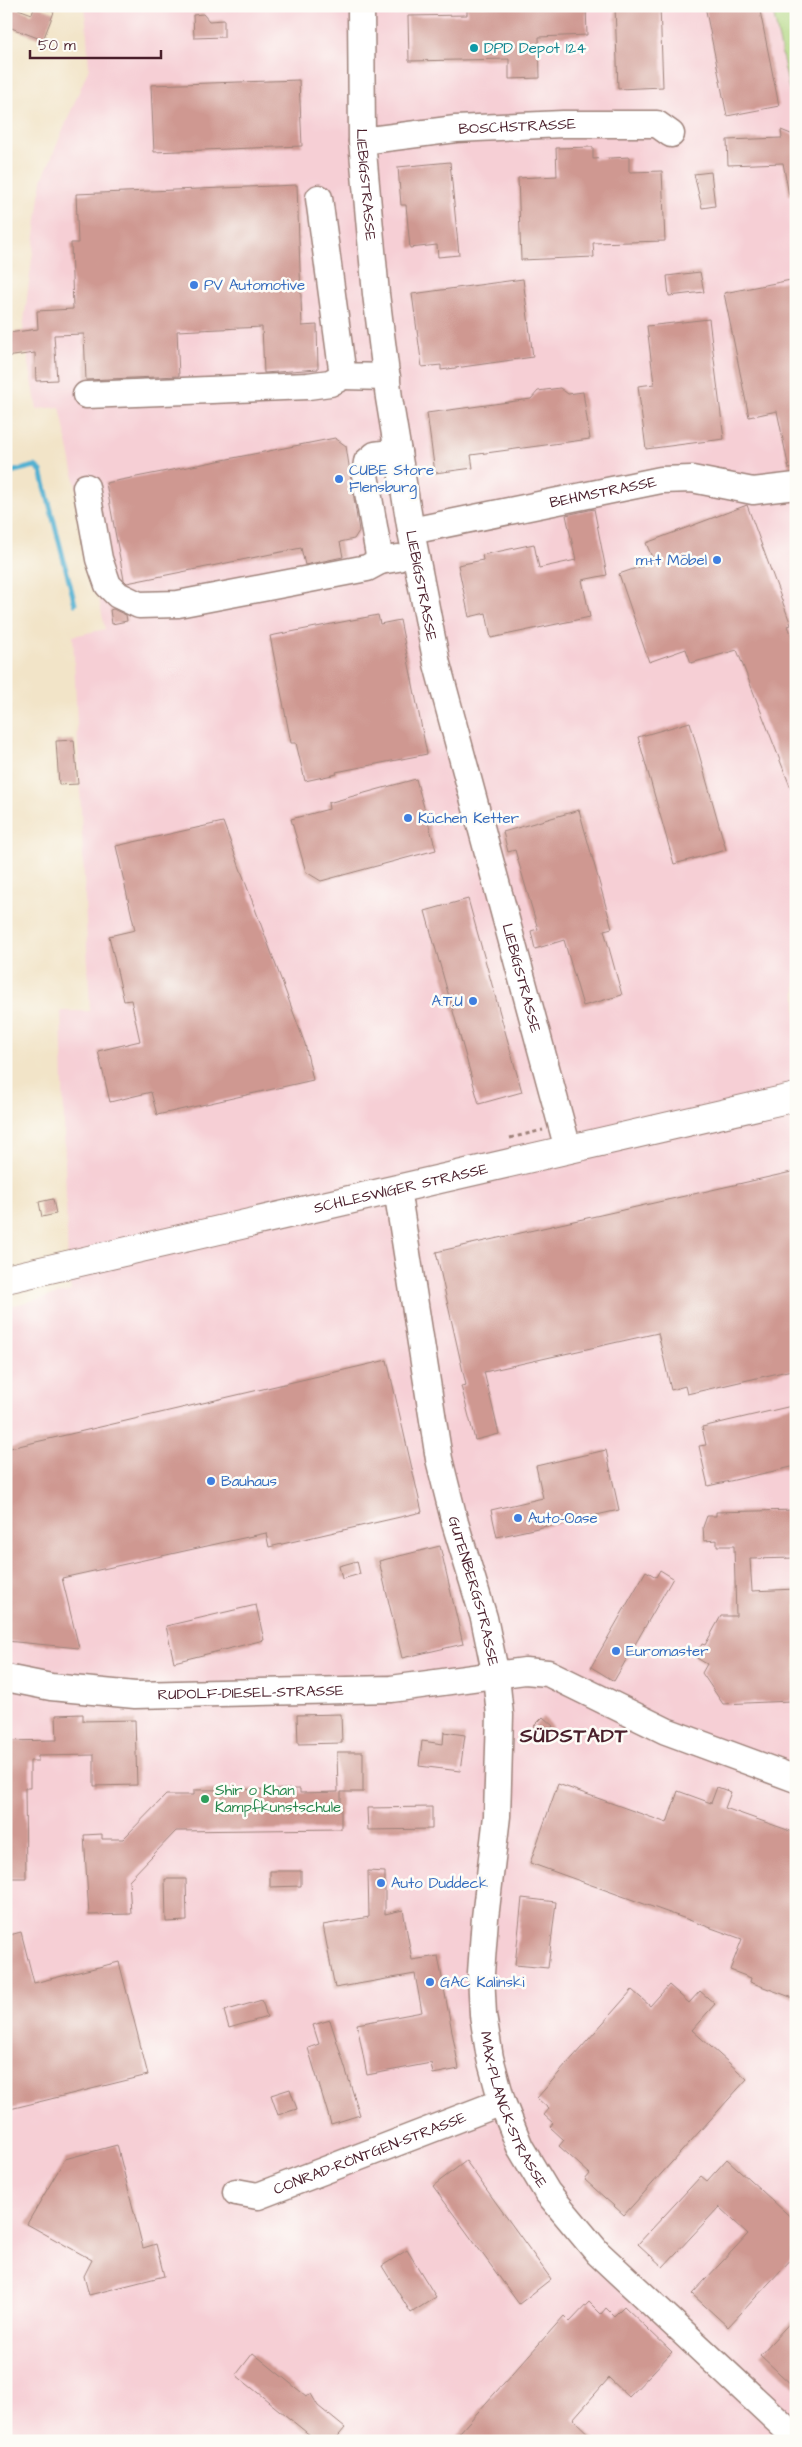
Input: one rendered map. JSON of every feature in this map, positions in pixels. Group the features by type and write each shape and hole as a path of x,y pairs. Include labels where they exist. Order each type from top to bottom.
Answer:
{"main road":[{"name":"SCHLESWIGER STRASSE","path":"6,1280 796,1097"}],"street":[{"name":"LIEBIGSTRASSE","path":"361,6 362,141 376,294 398,452 413,542 437,664 568,1149"},
{"name":"BOSCHSTRASSE","path":"362,141 456,129 563,124 657,124 672,134"},
{"path":"319,198 343,376"},
{"path":"86,395 308,386 330,383 343,376 387,377"},
{"path":"380,561 365,475 367,462 375,455 398,452"},
{"name":"BEHMSTRASSE","path":"86,487 99,559 108,585 118,595 139,605 178,604 367,568 413,542 661,480 692,479 753,491 796,486"},
{"name":"GUTENBERGSTRASSE","path":"397,1188 439,1459 455,1523 484,1618 496,1676 525,1671 548,1673 666,1731 796,1779"},
{"name":"RUDOLF-DIESEL-STRASSE","path":"6,1678 51,1687 135,1695 391,1690 496,1676"},
{"name":"MAX-PLANCK-STRASSE","path":"496,1676 500,1723 497,1816 484,1927 481,1973 483,2014 502,2102 520,2147 548,2192 598,2252 796,2438"},
{"name":"CONRAD-RÖNTGEN-STRASSE","path":"236,2192 258,2196 502,2102"}],"path":[{"path":"796,67 796,86"}],"shaded area":[{"path":"85,6 772,6 796,123 796,2441 6,2441 6,1307 71,1291 68,1275 61,1011 90,1011 73,636 105,629 60,407 37,409 23,329 42,180 89,68"}],"green space":[{"path":"772,6 796,6 796,123"}],"building":[{"path":"35,6 54,12 43,40 6,26 13,7 32,14"},
{"name":"DPD Depot 124","path":"467,6 586,6 587,35 539,37 540,78 509,79 509,59 409,61 408,16 467,15"},
{"path":"615,6 660,6 663,87 618,89"},
{"path":"705,6 759,6 779,106 727,116"},
{"path":"203,14 209,21 224,20 224,37 194,38 193,15"},
{"path":"299,80 302,146 154,152 151,85"},
{"path":"781,130 796,136 796,194 789,195 783,163 728,165 727,140 782,138"},
{"path":"593,147 593,159 629,157 629,172 662,171 665,241 593,243 594,257 521,260 518,178 557,176 556,148"},
{"path":"450,162 459,255 438,257 437,245 410,248 406,205 401,205 398,167"},
{"path":"711,172 715,206 702,208 694,174"},
{"name":"PV Automotive","path":"297,185 302,326 317,325 318,369 264,373 262,327 177,331 179,376 86,380 84,334 54,335 57,380 36,381 35,353 6,357 6,344 10,343 8,333 38,329 37,311 73,309 71,243 78,243 76,194"},
{"path":"700,272 704,292 669,296 667,276"},
{"path":"523,279 533,357 441,370 441,365 422,367 412,294"},
{"path":"796,279 796,468 789,469 777,411 749,417 724,293"},
{"path":"709,319 724,439 646,449 638,386 654,384 647,326"},
{"path":"560,388 568,394 583,392 590,439 471,455 473,468 435,473 427,413 531,399 538,391"},
{"path":"335,438 346,446 359,531 354,539 340,542 343,557 305,565 301,548 127,583 124,580 106,483"},
{"path":"747,505 791,625 788,626 796,647 795,799 737,650 691,663 686,649 649,662 619,574 654,562 646,543"},
{"path":"594,509 607,575 582,580 590,617 491,638 486,613 469,617 458,565 483,560 482,555 534,544 539,568 576,560 566,515"},
{"path":"113,609 126,615 127,621 112,624 110,610"},
{"path":"378,615 380,624 400,620 427,754 336,772 337,774 305,781 296,743 291,743 270,636"},
{"path":"690,722 726,850 674,864 638,737"},
{"path":"74,740 78,784 59,785 56,741"},
{"path":"416,779 436,850 321,881 306,872 291,819 329,809 328,803"},
{"path":"579,810 612,928 604,930 622,995 583,1006 564,940 535,949 531,931 538,929 515,850 508,852 503,832"},
{"path":"223,822 305,1044 313,1080 157,1115 151,1092 110,1102 98,1051 140,1041 131,1000 124,1001 109,936 135,930 116,846"},
{"name":"A.T.U","path":"468,899 522,1092 479,1104 425,911"},
{"path":"796,1171 796,1369 687,1394 685,1386 671,1390 658,1333 484,1372 499,1434 475,1440 461,1386 466,1385 436,1252"},
{"path":"53,1199 56,1214 42,1217 39,1202"},
{"name":"Bauhaus","path":"387,1360 422,1512 269,1547 266,1533 62,1578 79,1648 6,1641 6,1449"},
{"path":"796,1405 796,1466 708,1486 699,1446 706,1445 702,1427"},
{"path":"606,1450 619,1510 497,1537 491,1510 543,1498 536,1466"},
{"path":"796,1510 796,1558 750,1559 752,1591 796,1589 796,1690 791,1701 723,1704 702,1673 707,1664 695,1657 702,1644 705,1645 721,1616 736,1616 734,1546 717,1546 717,1540 704,1541 703,1527 707,1516 716,1516 716,1512"},
{"path":"440,1546 463,1644 402,1658 379,1561"},
{"path":"357,1561 360,1574 342,1579 339,1566"},
{"path":"660,1570 673,1578 614,1681 591,1667 646,1571 656,1577"},
{"path":"256,1605 264,1640 174,1662 166,1626"},
{"path":"83,1714 83,1721 135,1720 137,1785 94,1786 94,1755 38,1756 38,1761 30,1761 30,1788 25,1788 26,1878 6,1878 6,1741 57,1740 56,1715"},
{"path":"341,1714 342,1743 298,1744 297,1715"},
{"path":"543,1717 553,1726 544,1736 534,1726"},
{"path":"444,1732 465,1735 460,1771 419,1766 422,1741 443,1744"},
{"path":"337,1752 363,1752 363,1792 341,1792 341,1829 176,1831 129,1880 131,1914 89,1915 84,1835 102,1834 102,1839 123,1839 166,1795 194,1795 194,1790 300,1789 300,1793 338,1792"},
{"path":"558,1784 667,1823 678,1791 711,1803 717,1787 731,1792 725,1808 796,1833 796,1999 750,1982 751,1978 730,1970 742,1939 530,1863"},
{"path":"432,1807 432,1829 368,1830 367,1808"},
{"path":"270,1871 301,1871 301,1886 270,1887"},
{"path":"368,1871 385,1872 385,1914 403,1910 412,1960 438,1956 459,2069 433,2074 431,2063 367,2075 357,2024 422,2012 415,1974 335,1988 323,1925 369,1917"},
{"path":"165,1879 186,1879 187,1921 166,1922"},
{"path":"522,1898 556,1902 548,1968 515,1965"},
{"path":"21,1932 34,1983 119,1962 148,2075 6,2110 6,1936"},
{"path":"669,1985 689,2003 700,1991 715,2004 692,2030 747,2079 624,2215 585,2180 590,2174 559,2146 564,2140 550,2127 553,2123 544,2115 549,2109 537,2098 632,1990 650,2006"},
{"path":"262,2000 267,2017 229,2028 224,2011"},
{"path":"330,2020 360,2115 331,2124 308,2048 319,2044 313,2025"},
{"path":"290,2089 297,2109 278,2115 271,2095"},
{"path":"117,2145 143,2248 156,2244 164,2276 89,2295 84,2276 92,2260 27,2224 65,2159"},
{"path":"727,2159 796,2222 796,2254 728,2327 692,2294 748,2234 719,2207 663,2267 638,2244 701,2176 707,2181"},
{"path":"466,2161 551,2279 519,2304 433,2186"},
{"path":"407,2250 436,2297 411,2313 382,2266"},
{"path":"589,2302 601,2314 606,2308 614,2316 624,2306 672,2352 629,2397 609,2378 573,2419 596,2441 452,2441 564,2316 570,2322"},
{"path":"796,2316 796,2389 760,2355"},
{"path":"253,2353 306,2396 311,2394 318,2406 345,2428 334,2441 317,2441 236,2375"}],"waterway":[{"path":"6,473 35,466 41,471 75,604"}],"place":[{"name":"DPD Depot 124","path":"474,48"},
{"name":"PV Automotive","path":"194,285"},
{"name":"CUBE Store Flensburg","path":"339,479"},
{"name":"m+t Möbel","path":"717,560"},
{"name":"Küchen Ketter","path":"408,818"},
{"name":"A.T.U","path":"473,1001"},
{"name":"Bauhaus","path":"211,1481"},
{"name":"Auto-Oase","path":"518,1518"},
{"name":"Euromaster","path":"616,1651"},
{"name":"Shir o Khan Kampfkunstschule","path":"205,1799"},
{"name":"Auto Duddeck","path":"381,1883"},
{"name":"GAC Kalinski","path":"430,1982"}],"district":[{"name":"SÜDSTADT","path":"574,1735"}]}
